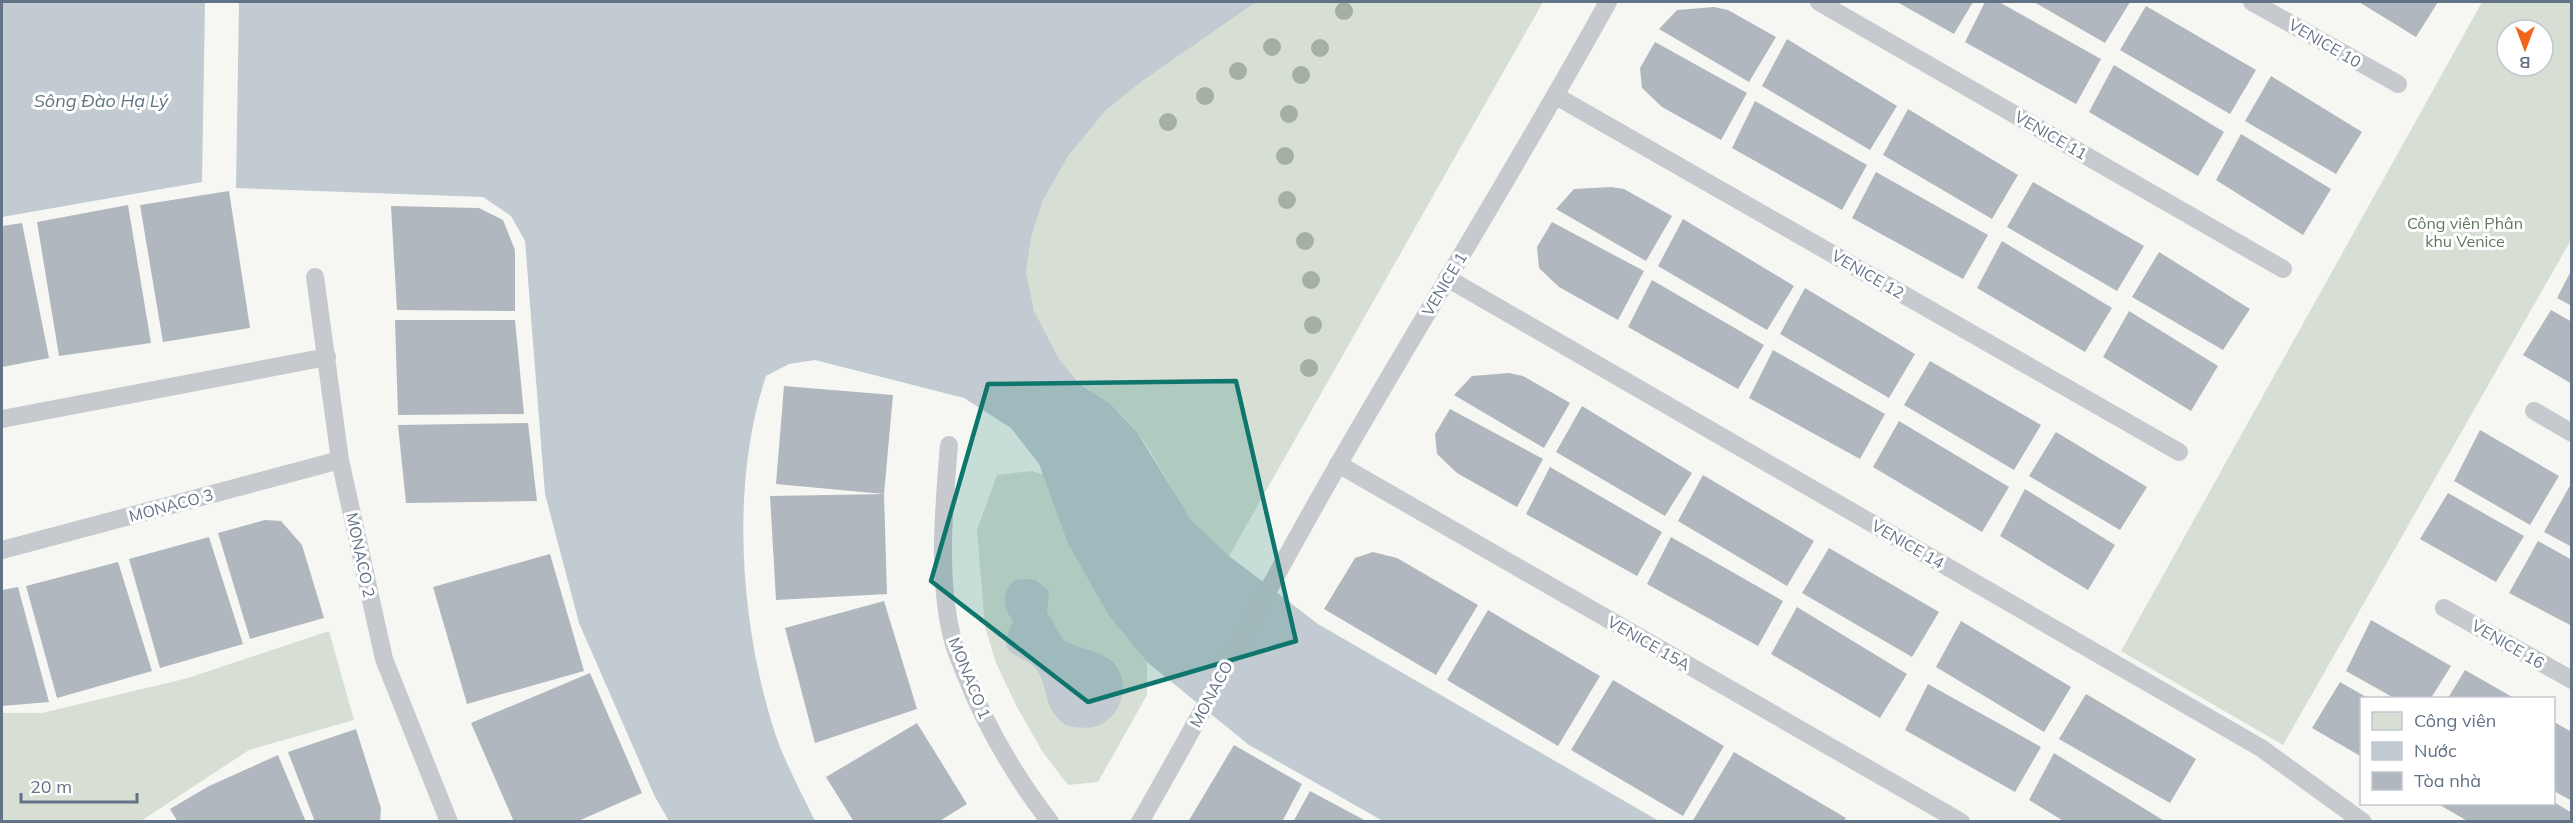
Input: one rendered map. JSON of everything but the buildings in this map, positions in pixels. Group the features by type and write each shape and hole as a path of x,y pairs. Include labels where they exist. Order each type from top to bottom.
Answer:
{"lane":[{"name":"VENICE 1","path":"1280,566 1447,278 1556,96 1608,2"},
{"name":"VENICE 11","path":"1819,2 2283,269"},
{"name":"VENICE 10","path":"2252,2 2398,84"},
{"name":"VENICE 12","path":"1556,96 2179,452"},
{"name":"MONACO 2","path":"315,277 340,460 384,659 449,822"},
{"name":"VENICE 14","path":"1447,278 2261,748 2363,822"},
{"path":"2,418 327,357"},
{"path":"2534,411 2571,433"},
{"name":"MONACO 1","path":"949,445 944,513 944,554 952,638 973,694 997,743 1050,822"},
{"name":"MONACO 3","path":"2,550 340,460"},
{"name":"VENICE 15A","path":"1338,464 1961,822"},
{"name":"MONACO","path":"1140,822 1280,566"},
{"name":"VENICE 16","path":"2444,608 2571,680"}],"highlighted area":[{"path":"1236,381 1296,641 1088,702 931,581 988,384"}],"green space":[{"path":"1256,2 1543,2 1229,556 1194,523 1152,454 1129,422 1067,370 1059,359 1036,316 1029,293 1026,270 1033,226 1041,205 1063,164 1090,127 1122,95 1140,81"},
{"name":"Công viên Phân khu Venice","path":"2482,2 2571,2 2571,240 2283,745 2121,651"},
{"path":"1032,471 1043,475 1068,544 1109,616 1147,662 1147,695 1098,782 1068,785 1042,751 996,663 985,627 977,530 997,475"},
{"path":"329,631 354,720 249,750 141,821 2,821 2,713 42,713 188,678"}],"water":[{"name":"Sông Đào Hạ Lý","path":"2,2 205,2 202,182 2,217"},
{"path":"239,2 1256,2 1142,81 1105,111 1068,156 1043,200 1031,237 1026,272 1034,311 1059,359 1080,384 1111,405 1137,432 1191,520 1229,556 1318,624 1659,821 1383,821 1249,745 1147,662 1109,616 1068,544 1039,464 1011,428 964,398 815,360 789,364 766,376 747,461 744,553 753,645 762,688 783,753 815,821 669,821 655,797 579,623 545,494 525,241 511,216 483,197 236,188"},
{"path":"1015,580 1035,580 1049,591 1047,612 1063,640 1106,657 1117,667 1123,685 1120,703 1110,718 1102,724 1086,728 1065,725 1052,710 1036,669 1007,648 1007,638 1013,621 1005,605 1005,595"}]}
